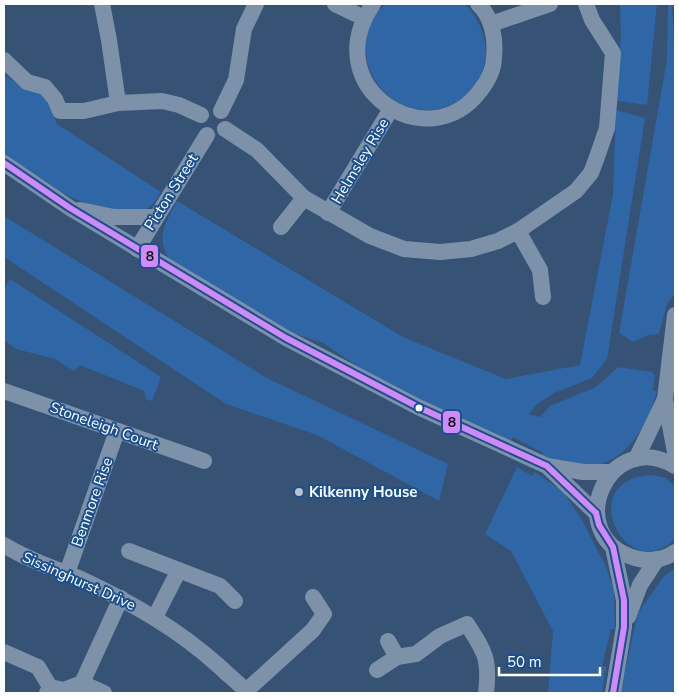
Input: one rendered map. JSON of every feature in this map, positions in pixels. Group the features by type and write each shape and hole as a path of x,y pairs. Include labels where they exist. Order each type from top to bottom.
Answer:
{"street":[{"path":"102,4 118,103"},
{"path":"221,111 236,80 244,29 256,4"},
{"path":"335,4 364,18"},
{"path":"373,4 364,18 357,38 357,59 363,79 371,90 391,109 412,117 434,118 456,112 474,99 488,81 494,62 495,43 491,24 478,4"},
{"path":"491,24 550,4"},
{"path":"225,130 257,150 304,198 328,214 370,236 404,249 440,252 471,249 498,241 518,231 576,191 591,173 607,128 613,53 592,20 586,4"},
{"path":"4,60 27,82 45,87 55,99 60,111 84,111 118,103 162,101 179,105 201,115"},
{"path":"208,109 221,111 226,117 225,130 218,135 207,134 200,128 201,115 208,109"},
{"name":"Helmsley Rise","path":"328,214 391,109"},
{"name":"Picton Street","path":"137,249 207,134"},
{"path":"4,163 70,208 286,338 418,407 547,466 583,472 612,472"},
{"path":"281,227 304,198"},
{"path":"70,208 114,217 155,217"},
{"path":"518,231 540,270 543,300"},
{"path":"675,314 665,394 675,452"},
{"name":"Stoneleigh Court","path":"4,391 204,461"},
{"path":"636,459 665,394"},
{"name":"Benmore Rise","path":"67,573 117,431"},
{"path":"675,466 666,461 651,457 636,459 623,464 612,472 603,484 597,498 596,513 602,531 613,546 634,558 657,559 675,552"},
{"path":"547,466 596,513"},
{"name":"Sissinghurst Drive","path":"4,545 26,558 67,573 121,598 155,617 198,647 247,692"},
{"path":"613,546 624,600 624,627 613,693"},
{"path":"129,551 220,586 235,601"},
{"path":"624,627 640,585 657,559"},
{"path":"155,617 179,570"},
{"path":"247,692 312,630 324,614 314,597"},
{"path":"4,652 38,667 48,690 64,690 82,683 121,598"},
{"path":"377,670 396,657 416,654 440,636 467,624 487,660 489,668 486,693"},
{"path":"388,641 396,657"},
{"path":"82,683 104,693"}],"shaded area":[{"path":"386,4 465,4 474,16 481,28 485,42 484,69 478,81 469,92 457,102 442,108 427,110 412,108 398,103 386,94 377,83 370,69 365,47 369,26 376,14"},
{"path":"620,4 657,4 647,105 617,101 621,35"},
{"path":"668,4 672,4 675,65 675,294 667,304 659,334 648,335 633,342 619,333 667,59"},
{"path":"4,75 24,88 39,92 49,103 57,124 161,192 153,204 142,211 131,212 83,202 57,190 4,155"},
{"path":"616,110 645,118 607,359 592,378 554,393 537,404 529,414 540,417 550,406 596,387 618,367 653,372 652,374 655,374 653,391 657,391 648,417 641,430 622,452 611,460 598,465 568,464 541,457 543,453 513,437 510,443 378,380 323,343 281,329 171,264 166,255 163,232 177,201 403,337 506,379 580,365 613,194"},
{"path":"4,216 267,378 448,464 439,501 317,435 226,404 4,257"},
{"path":"10,279 161,377 152,401 146,399 144,391 80,365 74,371 55,359 16,349 4,340 4,288"},
{"path":"517,467 532,476 534,472 563,491 582,520 606,567 614,590 615,629 611,629 602,666 606,667 602,693 548,693 553,631 511,551 485,534"},
{"path":"653,475 665,478 675,486 675,539 656,550 639,550 625,541 615,526 611,509 615,493 629,480"},
{"path":"675,568 675,693 620,693 638,613 664,576"}],"transit line":[{"name":"8","path":"4,163 70,208 286,338 418,407 547,466 596,513"},
{"name":"8","path":"596,513 599,525 613,547 624,600 624,627 613,693"}],"place":[{"name":"Kilkenny House","path":"299,492"}]}
